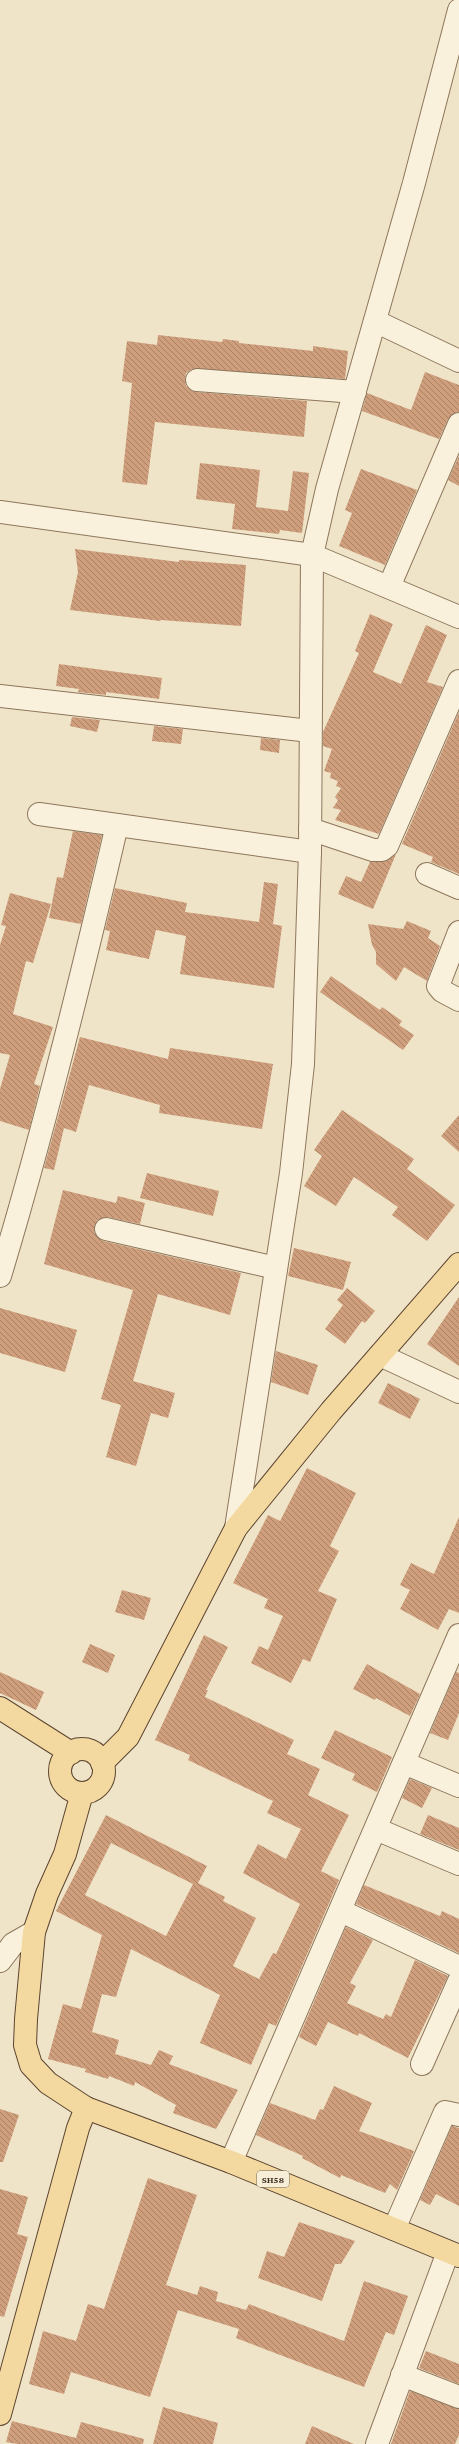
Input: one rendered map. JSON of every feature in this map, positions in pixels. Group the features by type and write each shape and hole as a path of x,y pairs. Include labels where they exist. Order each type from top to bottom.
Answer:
{"main road":[{"path":"102,1763 128,1737 236,1528 286,1464 459,1264"},
{"path":"0,1708 71,1753"},
{"path":"86,1750 99,1757 102,1763 103,1776 101,1783 90,1792 82,1793 68,1788 60,1776 62,1762 71,1753 86,1750"},
{"path":"0,2414 78,2128 86,2108 48,2082 31,2065 25,2045 34,1932 47,1894 65,1854 82,1793"},
{"name":"SH58","path":"86,2108 231,2162 454,2254"}],"street":[{"path":"236,1528 291,1172 303,1064 310,852 312,555 327,489 414,183 459,10"},
{"path":"375,321 459,361"},
{"path":"196,380 355,392"},
{"path":"389,587 459,424"},
{"path":"0,512 312,555 459,617"},
{"path":"310,829 373,850 382,850 386,846 459,681"},
{"path":"0,696 310,731"},
{"path":"39,814 310,852"},
{"path":"0,1276 23,1200 82,977 117,825"},
{"path":"427,874 459,888"},
{"path":"459,932 438,986 442,991 459,1000"},
{"path":"106,1229 276,1268"},
{"path":"380,1355 459,1392"},
{"path":"231,2162 341,1911 459,1635"},
{"path":"404,1763 459,1786"},
{"path":"376,1829 459,1864"},
{"path":"341,1911 459,1966"},
{"path":"4,1947 34,1932"},
{"path":"422,2064 459,1981"},
{"path":"394,2229 445,2112 459,2115"},
{"path":"376,2444 402,2375 454,2254"},
{"path":"402,2375 459,2397"}],"building":[{"path":"158,335 222,342 223,339 239,341 239,343 313,351 313,346 348,351 345,379 192,369 186,373 186,386 196,392 307,401 304,437 155,422 147,485 122,482 132,383 122,381 127,341 157,345"},
{"path":"425,372 459,385 459,412 452,414 448,419 439,439 362,411 367,393 411,410"},
{"path":"459,456 459,486 448,480"},
{"path":"200,463 260,470 256,507 288,511 293,471 309,473 302,533 280,530 279,534 232,529 235,504 196,499"},
{"path":"361,469 417,490 385,565 339,546 352,513 345,510"},
{"path":"75,549 179,562 179,560 246,565 241,626 160,621 70,610 78,572"},
{"path":"370,614 393,624 373,672 401,684 426,625 447,635 427,682 443,687 379,834 335,820 341,810 333,808 338,800 335,797 341,788 336,786 338,781 330,778 331,773 324,771 332,749 323,746 323,732 359,653 355,651"},
{"path":"59,664 162,678 159,699 106,692 106,695 78,692 79,689 56,686"},
{"path":"459,712 459,874 431,862 433,857 402,844"},
{"path":"72,717 100,720 97,732 70,726"},
{"path":"154,726 183,729 181,744 152,741"},
{"path":"261,738 280,740 279,753 260,750"},
{"path":"73,831 102,835 81,924 49,918 57,877 63,878"},
{"path":"396,854 373,909 338,894 346,876 361,882 370,862 382,862"},
{"path":"264,882 278,884 273,924 282,926 274,988 180,974 186,936 156,930 149,959 106,950 110,931 105,930 115,888 187,903 185,912 259,922"},
{"path":"10,893 51,904 33,963 26,961 13,1014 53,1027 34,1084 40,1086 29,1130 0,1121 0,1089 10,1055 0,1053 0,945 6,926 1,925"},
{"path":"407,921 431,931 428,938 440,946 427,981 404,967 396,981 376,964 376,952 372,945 368,924 403,929"},
{"path":"331,976 380,1010 382,1007 402,1021 399,1025 414,1035 403,1050 320,992"},
{"path":"80,1037 168,1059 170,1048 273,1064 262,1129 159,1113 160,1105 89,1085 76,1132 64,1128 54,1170 44,1168"},
{"path":"342,1110 414,1159 407,1169 455,1205 427,1241 392,1215 398,1207 354,1177 336,1206 304,1186 322,1156 314,1150"},
{"path":"459,1115 459,1152 441,1136"},
{"path":"147,1173 219,1191 213,1216 140,1198"},
{"path":"63,1190 116,1203 118,1196 145,1203 140,1224 108,1217 97,1220 94,1232 103,1241 241,1273 230,1315 158,1294 133,1381 175,1393 168,1418 151,1413 136,1466 106,1457 121,1405 101,1399 133,1290 44,1264"},
{"path":"294,1248 351,1262 343,1290 288,1276"},
{"path":"347,1288 375,1311 365,1323 362,1321 345,1344 325,1329 343,1305 337,1300"},
{"path":"459,1297 459,1366 427,1344"},
{"path":"0,1308 77,1330 65,1372 0,1353"},
{"path":"276,1351 318,1365 308,1395 271,1382"},
{"path":"388,1383 420,1399 410,1419 378,1403"},
{"path":"307,1468 356,1493 330,1546 339,1551 318,1591 337,1599 310,1662 303,1659 291,1683 251,1663 259,1646 268,1650 283,1616 264,1608 268,1599 233,1583 268,1515 280,1521"},
{"path":"459,1517 459,1613 449,1609 438,1630 400,1609 410,1590 400,1585 411,1563 434,1574"},
{"path":"122,1590 151,1598 144,1620 115,1612"},
{"path":"204,1635 228,1647 206,1690 208,1690 205,1697 294,1740 287,1754 320,1769 308,1795 349,1815 321,1871 339,1880 276,2026 269,2023 251,2065 200,2043 220,1995 131,1949 116,1997 102,1994 92,2032 119,2040 115,2054 151,2065 159,2050 173,2056 169,2064 238,2090 216,2129 173,2113 176,2105 135,2082 134,2086 109,2076 108,2079 85,2072 86,2069 48,2059 63,2004 81,2009 102,1935 56,1911 106,1815 207,1866 198,1883 225,1897 223,1901 256,1918 233,1966 259,1979 273,1953 276,1954 300,1904 243,1873 258,1844 286,1859 301,1829 267,1813 273,1801 188,1760 190,1755 155,1740","holes":["111,1843 193,1884 166,1936 85,1895"]},
{"path":"90,1644 115,1655 108,1673 82,1662"},
{"path":"367,1664 420,1694 410,1716 376,1698 375,1700 353,1689"},
{"path":"0,1672 44,1692 36,1710 0,1693"},
{"path":"456,1672 459,1673 459,1713 448,1740 430,1733"},
{"path":"335,1730 392,1757 377,1792 352,1780 355,1774 321,1758"},
{"path":"410,1779 432,1788 422,1808 402,1798"},
{"path":"428,1815 459,1828 459,1850 420,1834"},
{"path":"364,1885 440,1916 442,1911 459,1919 459,1953 356,1904"},
{"path":"346,1927 373,1940 350,1983 356,1986 347,2003 383,2019 386,2014 391,2017 415,1960 448,1976 408,2058 359,2033 358,2036 328,2022 316,2046 299,2037"},
{"path":"334,2086 372,2103 359,2131 414,2151 397,2190 390,2184 385,2193 341,2175 340,2178 302,2158 303,2156 256,2135 270,2103 315,2120 320,2109 323,2110"},
{"path":"0,2109 19,2115 3,2162 0,2162"},
{"path":"452,2126 459,2128 459,2206 436,2194 430,2205 420,2200"},
{"path":"148,2178 197,2195 166,2285 197,2295 200,2286 218,2292 216,2301 246,2310 249,2304 344,2341 364,2281 408,2296 394,2335 386,2332 364,2387 236,2338 239,2329 178,2310 150,2397 71,2372 64,2394 29,2384 43,2331 76,2341 88,2304 104,2309"},
{"path":"0,2189 28,2197 17,2234 28,2237 4,2317 0,2316"},
{"path":"299,2222 355,2241 341,2264 335,2264 322,2301 258,2278 267,2251 284,2257"},
{"path":"426,2351 459,2364 459,2384 419,2368"},
{"path":"410,2391 459,2409 459,2435 455,2444 391,2444"},
{"path":"163,2407 218,2423 213,2444 153,2444"},
{"path":"12,2421 76,2438 81,2422 144,2439 143,2444 17,2444 6,2442"},
{"path":"312,2426 354,2444 305,2444"}]}
